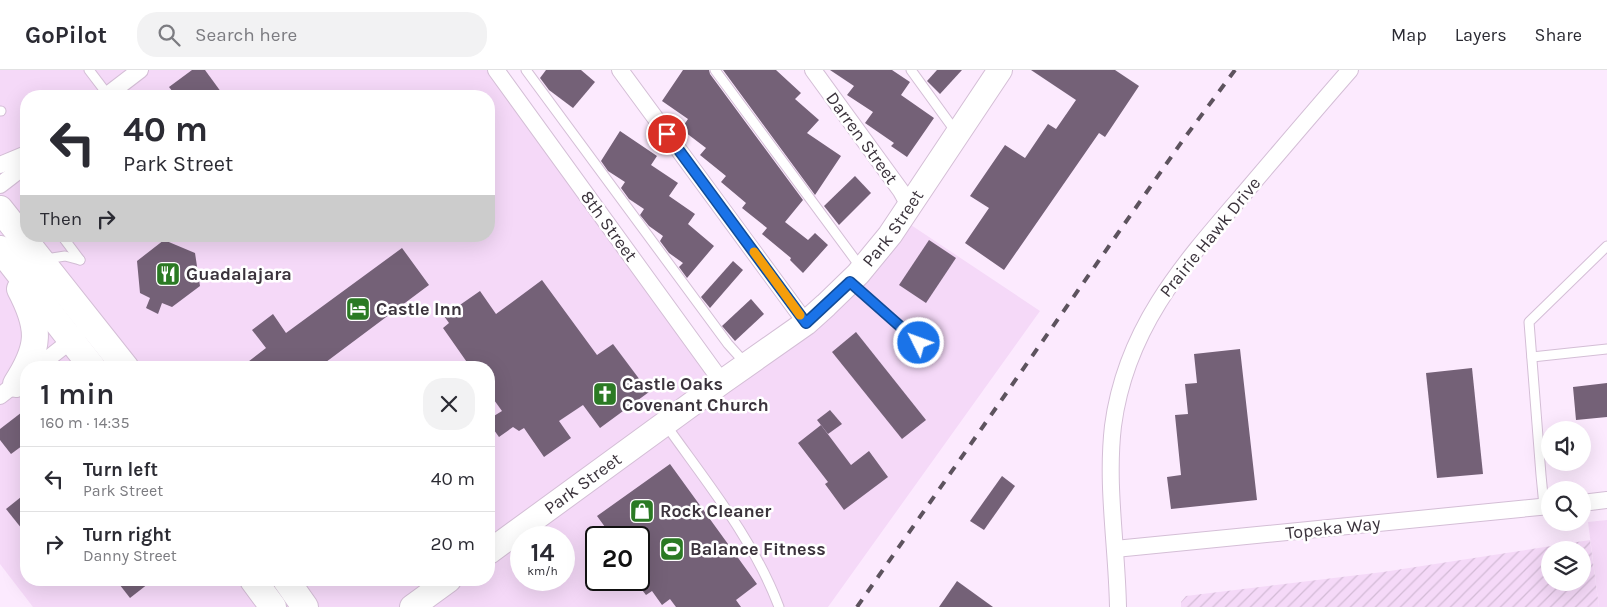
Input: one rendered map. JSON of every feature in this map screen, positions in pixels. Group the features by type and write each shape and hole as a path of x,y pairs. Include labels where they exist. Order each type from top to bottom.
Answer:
{"main road":[{"path":"0,210 20,235"},
{"path":"26,242 120,361"},
{"path":"0,249 88,361"},
{"path":"0,254 28,304 35,330 29,361"},
{"path":"257,586 273,607"},
{"path":"290,586 305,607"}],"street":[{"path":"115,90 140,70"},
{"name":"8th Street","path":"496,70 722,382"},
{"path":"620,70 806,323"},
{"name":"Darren Street","path":"813,70 901,191 910,207"},
{"name":"Park Street","path":"495,548 746,364 806,323 856,276 890,235 910,207 1000,70"},
{"name":"Prairie Hawk Drive","path":"1118,607 1110,472 1114,424 1124,378 1147,322 1164,292 1186,262 1350,70"},
{"path":"0,165 20,157"},
{"path":"0,185 20,170"},
{"path":"45,361 91,324"},
{"path":"1591,502 1607,500"},
{"name":"Topeka Way","path":"1115,550 1541,507"},
{"path":"412,607 441,586"}],"lane":[{"path":"89,70 103,90"},
{"path":"526,70 728,344 746,364"},
{"path":"716,70 856,276 919,343"},
{"path":"911,70 958,134"},
{"path":"40,260 65,256 80,260 66,242"},
{"path":"1541,481 1529,322 1607,246"},
{"path":"1532,357 1607,349"},
{"path":"665,424 741,532 772,588 779,607"}],"shaded area":[{"path":"0,70 496,70 722,381 806,323 902,219 1040,311 828,607 33,607 0,564"},
{"path":"1607,520 1607,607 1599,607 1589,531 1591,531 1591,522"},
{"path":"1591,547 1599,607 1181,607 1181,602 1186,596 1383,572 1541,548 1541,591 1591,591"}],"building":[{"path":"192,70 205,70 220,90 171,90 169,87"},
{"path":"546,70 581,70 595,82 573,108 549,90 540,78"},
{"path":"683,70 709,70 710,74 803,200 785,222 808,240 815,233 828,245 803,273 790,260 791,258 762,234 767,228 742,208 746,203 721,182 726,176 700,155 706,148 681,129 688,119 662,101"},
{"path":"723,70 776,70 801,93 795,99 819,120 807,133 841,156 815,195"},
{"path":"830,70 892,70 910,82 901,95 934,118 907,157 891,146 894,143 865,123 873,112 847,95 854,86"},
{"path":"937,70 962,70 940,94 927,81"},
{"path":"1031,70 1115,70 1139,86 1105,137 1099,133 1004,270 965,243 989,208 970,196 1005,145 1025,158 1048,124 1056,129 1076,100"},
{"path":"620,131 657,156 651,165 678,183 669,196 695,214 688,224 714,246 687,278 679,267 683,263 669,253 660,241 663,236 649,226 640,215 644,209 629,199 621,188 625,182 608,171 601,161"},
{"path":"855,176 871,193 839,225 824,206"},
{"path":"929,240 956,258 926,303 899,285"},
{"name":"Guadalajara","path":"161,242 169,242 195,253 200,286 172,307 162,303 158,314 146,308 150,298 140,293 137,261"},
{"name":"Castle Inn","path":"402,248 429,285 327,361 249,361 266,348 252,330 273,314 286,333"},
{"path":"733,261 743,270 710,308 701,297"},
{"path":"542,280 597,355 613,344 649,392 600,428 583,405 559,421 571,438 544,457 524,428 519,431 513,427 499,437 495,431 495,415 502,411 495,401 495,361 466,361 443,328 449,323 444,316 480,291 496,314"},
{"path":"751,299 764,314 735,341 722,326"},
{"path":"856,332 926,420 902,439 832,352"},
{"path":"1240,349 1257,500 1171,509 1167,477 1181,475 1175,415 1188,414 1185,384 1197,383 1194,354"},
{"path":"1472,368 1483,474 1437,478 1426,373"},
{"path":"1607,383 1607,417 1576,420 1573,387"},
{"path":"830,410 842,424 828,434 817,420"},
{"path":"20,414 20,447 11,454 0,440 0,429"},
{"path":"821,425 851,465 869,451 888,477 844,510 825,484 828,482 798,443"},
{"path":"670,464 757,584 736,600 741,607 676,607 670,599 662,605 652,591 646,595 643,591 650,591 650,526 604,526 597,516"},
{"path":"1002,476 1015,486 984,530 970,521"},
{"path":"20,498 20,526 6,509"},
{"path":"957,581 993,607 939,607"},
{"path":"121,586 145,586 130,598"}],"railway":[{"path":"857,607 1183,140 1235,70"}],"slow traffic":[{"path":"754,252 800,315"}],"place":[{"name":"Guadalajara","path":"168,274"},
{"name":"Castle Inn","path":"358,309"},
{"name":"Castle Oaks Covenant Church","path":"605,394"},
{"name":"Rock Cleaner","path":"642,511"},
{"name":"Balance Fitness","path":"672,549"}],"route":[{"path":"667,134 806,323 850,282 919,343"}]}
